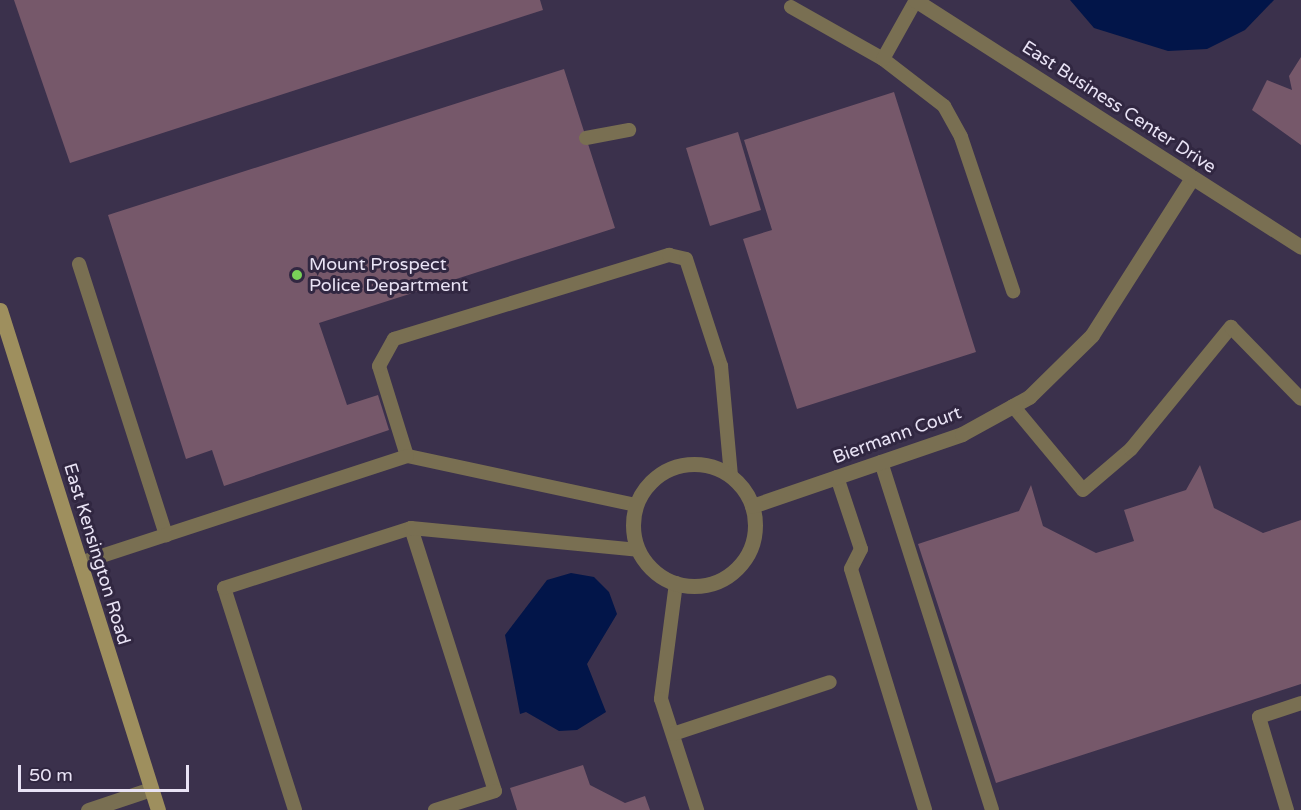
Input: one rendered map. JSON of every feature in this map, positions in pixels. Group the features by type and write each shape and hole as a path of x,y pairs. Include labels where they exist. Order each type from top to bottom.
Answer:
{"main road":[{"name":"East Kensington Road","path":"0,310 158,810"}],"street":[{"name":"East Business Center Drive","path":"916,0 1301,247"},
{"name":"Biermann Court","path":"752,506 962,435 1013,406 1092,335 1192,178"},
{"path":"676,466 714,467 731,476 752,506 755,525 744,561 713,583 675,583 647,564 638,550 636,505 645,488 676,466"},
{"path":"88,810 151,789"}],"lane":[{"path":"883,59 916,0"},
{"path":"791,7 883,59 944,106 961,137 1013,291"},
{"path":"586,138 629,130"},
{"path":"407,456 379,366 394,339 669,255 686,259 721,366 731,476"},
{"path":"79,264 166,535"},
{"path":"1013,406 1083,490 1131,449 1231,327 1301,399"},
{"path":"80,563 407,456 636,505"},
{"path":"881,462 992,810"},
{"path":"837,477 861,549 851,569 925,810"},
{"path":"295,810 224,588 411,528 638,550"},
{"path":"411,528 495,791 435,810"},
{"path":"675,583 661,699 697,810"},
{"path":"673,734 830,682"},
{"path":"1287,810 1259,717 1301,703"}],"shaded area":[{"path":"1070,0 1274,0 1245,30 1207,49 1168,51 1094,28"},
{"path":"571,573 594,577 609,592 617,614 587,664 606,712 577,730 559,731 526,712 520,714 505,635 547,580"}],"building":[{"path":"14,0 540,0 543,10 70,163"},
{"path":"1301,57 1301,145 1252,110 1267,80 1292,90 1289,76"},
{"name":"Mount Prospect Police Department","path":"564,69 615,228 319,323 347,405 378,395 389,430 224,486 212,450 186,459 108,215"},
{"path":"894,92 976,352 797,409 743,239 772,230 744,140"},
{"path":"738,132 761,210 710,226 686,148"},
{"path":"1200,465 1214,508 1263,533 1301,520 1301,684 996,783 918,544 1019,511 1031,485 1043,526 1096,553 1134,541 1124,510 1186,490"},
{"path":"583,765 590,785 625,803 645,796 650,810 517,810 510,788"}],"place":[{"name":"Mount Prospect Police Department","path":"297,275"}]}
